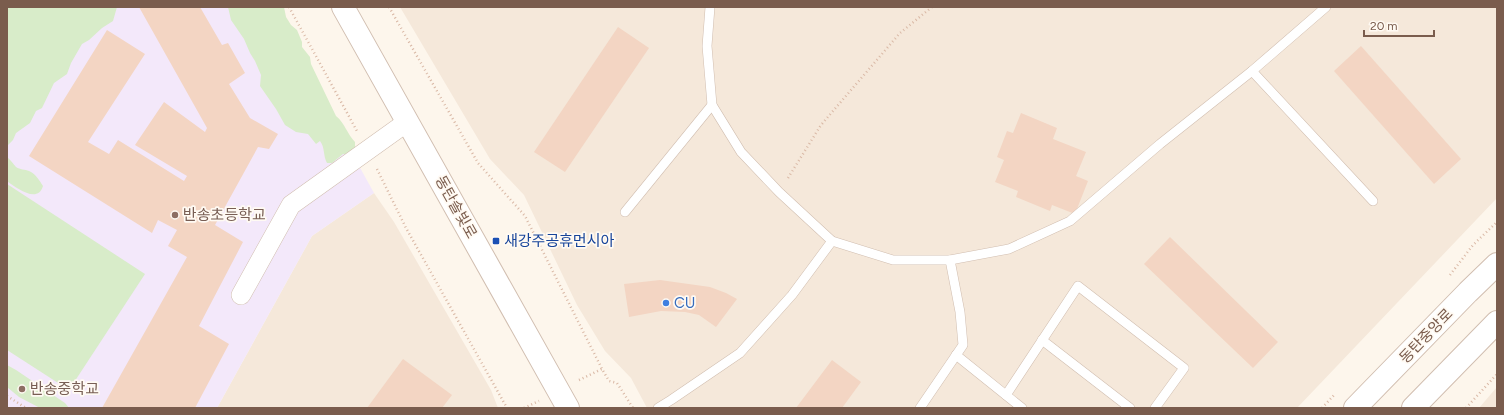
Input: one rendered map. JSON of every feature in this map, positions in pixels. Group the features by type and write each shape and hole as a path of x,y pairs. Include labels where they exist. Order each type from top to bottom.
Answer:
{"street":[{"name":"동탄솔빛로","path":"343,7 568,408"},
{"path":"241,296 291,205 407,122"},
{"name":"동탄중앙로","path":"1355,408 1497,264"},
{"path":"1413,408 1497,322"}],"lane":[{"path":"710,7 707,46 712,105 741,152 779,192 832,241 893,260 950,260 1009,249 1070,221 1160,144 1252,71 1326,7"},
{"path":"1252,71 1373,200"},
{"path":"626,212 712,105"},
{"path":"658,408 740,353 792,295 832,241"},
{"path":"920,408 963,346 960,312 950,260"},
{"path":"1006,395 1078,286 1184,368 1155,408"},
{"path":"1042,340 1130,408"},
{"path":"956,355 1022,408"}],"path":[{"path":"288,7 368,150 406,228 508,408"},
{"path":"389,7 478,163 525,216 602,369 609,381 617,383 633,408"},
{"path":"779,192 821,125 900,33 932,7"},
{"path":"1446,280 1473,245 1497,222"},
{"path":"1466,408 1497,374"},
{"path":"1322,408 1341,388"},
{"path":"7,396 26,408"}],"shaded area":[{"name":"반송초등학교","path":"89,7 271,7 374,193 312,236 217,408 7,408 7,127"},
{"path":"400,7 1497,7 1497,198 1297,408 647,408 631,378 605,351 577,305 524,195 490,159"},
{"path":"374,193 394,222 491,390 498,408 217,408 312,236"},
{"path":"1497,387 1497,408 1479,408"}],"green space":[{"path":"7,7 117,7 113,21 82,44 71,63 67,74 54,83 42,108 36,111 30,123 16,133 13,140 7,146"},
{"path":"228,7 284,7 286,17 291,25 297,30 302,42 302,47 310,57 311,64 336,116 342,122 355,142 355,151 348,154 343,154 332,163 327,163 323,146 320,141 316,144 308,134 296,132 285,125 260,86 261,75 244,39 231,20"},
{"path":"7,157 16,167 31,172 39,179 43,186 37,194 26,193 7,181"},
{"path":"7,184 145,274 69,390 7,350"},
{"name":"반송중학교","path":"7,365 65,403 69,408 40,408 19,397 7,387"}],"building":[{"path":"139,7 200,7 222,45 228,43 245,73 229,84 250,118 278,134 269,149 258,147 215,225 243,242 199,326 229,344 195,408 102,408 187,257 168,246 177,230 158,220 152,233 29,156 107,30 145,54 88,142 109,154 118,140 184,181 187,176 135,145 164,102 205,132 207,128"},
{"path":"618,27 649,48 565,172 534,152"},
{"path":"1361,46 1461,159 1434,184 1334,71"},
{"path":"1021,113 1057,128 1053,139 1086,152 1076,176 1088,181 1075,214 1052,205 1050,211 1016,197 1018,191 995,182 1004,160 997,157 1007,131 1013,133"},
{"path":"1170,237 1278,342 1253,368 1144,264"},
{"path":"660,280 710,287 737,299 716,327 699,315 685,312 661,311 629,317 624,284"},
{"path":"403,359 452,395 442,408 367,408"},
{"path":"832,360 861,382 842,408 796,408"}],"place":[{"name":"반송초등학교","path":"175,215"},
{"name":"새강주공휴먼시아","path":"496,241"},
{"name":"CU","path":"666,303"},
{"name":"반송중학교","path":"22,389"}]}
